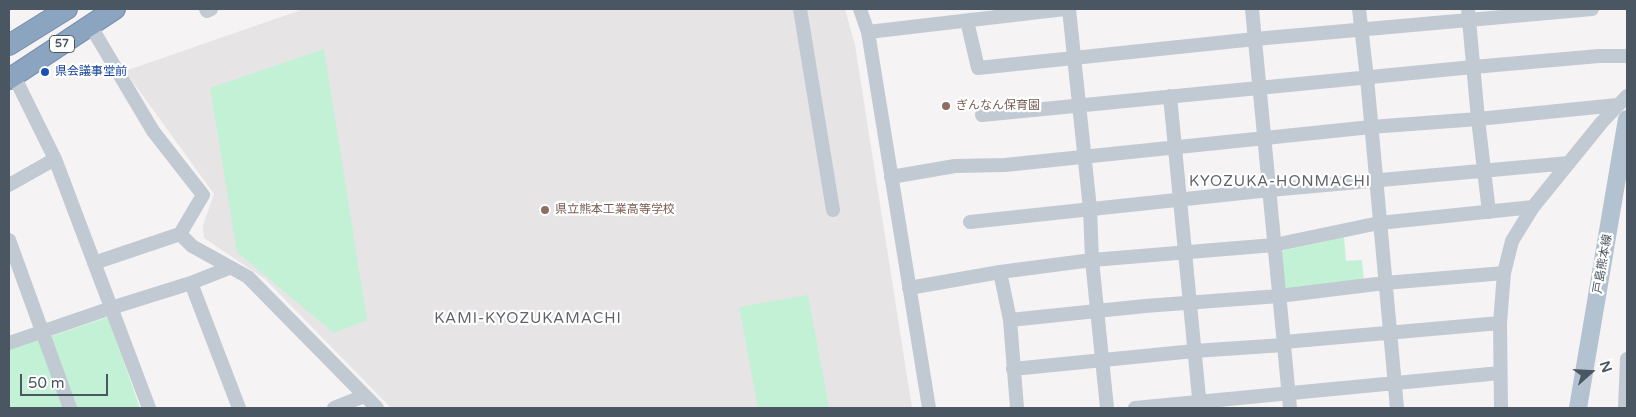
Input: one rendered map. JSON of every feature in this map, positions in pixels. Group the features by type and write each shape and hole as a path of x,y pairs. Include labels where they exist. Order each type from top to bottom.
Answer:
{"highway":[{"name":"57","path":"9,45 67,9"},
{"name":"57","path":"11,77 115,9"}],"main road":[{"name":"戸島熊本線","path":"1578,408 1624,107"}],"street":[{"path":"206,9 208,11 211,9"},
{"path":"800,9 834,210"},
{"path":"860,9 868,32 929,408"},
{"path":"868,32 1065,9"},
{"path":"1069,9 1090,209 1092,260 1099,312 1107,408"},
{"path":"1252,9 1266,138 1289,401"},
{"path":"1359,9 1397,408"},
{"path":"968,21 978,68 1255,39 1362,30 1468,15 1592,9"},
{"path":"1468,15 1489,212"},
{"path":"90,25 153,131 203,195 180,234 94,263"},
{"path":"982,115 1473,67 1599,56 1627,56"},
{"path":"11,77 55,159 149,408"},
{"path":"1170,96 1199,405"},
{"path":"891,177 955,166 1005,165 1371,127 1624,107"},
{"path":"1501,408 1500,323 1504,273 1512,242 1533,207 1569,163 1624,107"},
{"path":"9,185 55,159"},
{"path":"970,222 1270,190 1569,163"},
{"path":"909,288 1000,272 1092,260 1274,245 1379,223 1533,207"},
{"path":"180,234 192,246 248,277 376,408"},
{"path":"9,240 70,408"},
{"path":"9,343 191,283 229,268"},
{"path":"1000,272 1010,320 1017,408"},
{"path":"1010,320 1190,302 1279,296 1385,283 1504,273"},
{"path":"191,283 239,408"},
{"path":"1013,369 1500,323"},
{"path":"1625,408 1627,359"},
{"path":"1135,408 1289,401 1394,383 1500,373"},
{"path":"334,408 364,396"}],"shaded area":[{"name":"県立熊本工業高等学校","path":"304,9 845,9 855,45 912,408 391,408 265,279 204,238 203,225 214,194 125,71"}],"green space":[{"path":"324,49 367,320 334,333 237,252 210,88"},
{"path":"1344,237 1346,261 1362,260 1364,282 1285,290 1281,251"},
{"path":"808,295 829,408 758,408 739,307"},
{"path":"108,317 140,408 74,408 49,337"},
{"path":"38,339 63,408 9,408 9,349"}],"place":[{"name":"県会議事堂前","path":"45,72"},
{"name":"ぎんなん保育園","path":"946,106"},
{"name":"県立熊本工業高等学校","path":"545,210"}],"district":[{"name":"KYOZUKA-HONMACHI","path":"1280,182"},
{"name":"KAMI-KYOZUKAMACHI","path":"528,319"}]}
